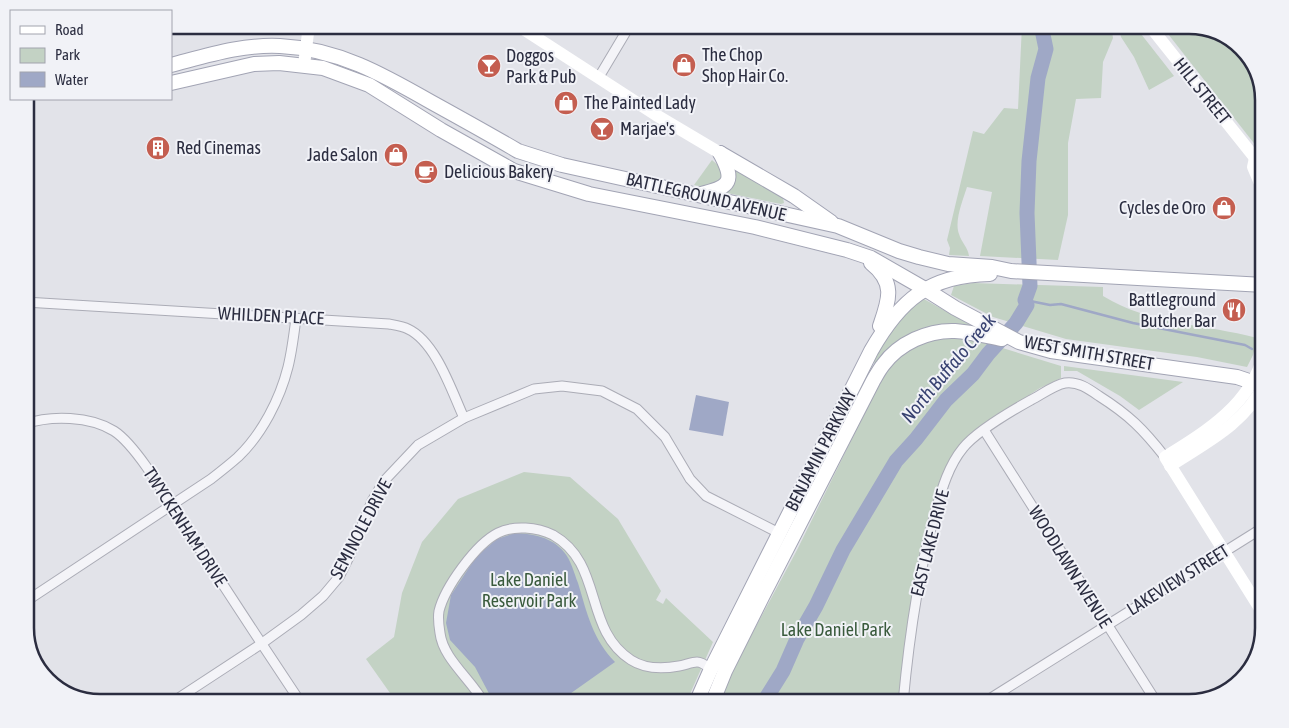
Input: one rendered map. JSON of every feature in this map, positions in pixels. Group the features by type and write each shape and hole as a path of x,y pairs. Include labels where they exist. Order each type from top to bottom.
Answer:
{"main road":[{"name":"BATTLEGROUND AVENUE","path":"172,65 227,51 245,49 279,46 322,51 360,63 384,75 518,150 562,165 838,226 900,252 919,257 948,264 992,267 1011,271 1255,285"},
{"name":"BATTLEGROUND AVENUE","path":"172,83 254,64 279,63 323,68 369,86 441,130 514,171 589,194 754,227 837,247 871,258 925,289"},
{"path":"698,195 719,190 728,182 730,175 720,153"},
{"path":"720,153 794,196 838,226"},
{"path":"861,255 882,274 889,288 886,308 871,351"},
{"name":"BENJAMIN PARKWAY","path":"700,694 871,351 893,316 904,304 925,289 953,278 1001,274 1011,271"},
{"name":"WEST SMITH STREET","path":"925,289 991,333 1019,342 1051,351 1228,376 1255,383"},
{"name":"BENJAMIN PARKWAY","path":"716,694 758,605 883,364 898,350 913,340 927,335 954,331 991,333"}],"street":[{"path":"304,65 308,34"},
{"path":"530,34 656,115 720,153"},
{"path":"599,77 625,34"},
{"name":"HILL STREET","path":"1156,34 1255,157"},
{"name":"WHILDEN PLACE","path":"34,303 389,324 409,329 422,339 432,352 464,418"},
{"path":"34,596 211,479 239,456 267,418 281,390 288,366 296,318"},
{"name":"EAST LAKE DRIVE","path":"904,694 912,621 927,541 941,492 964,446 984,430 1029,401 1065,383 1076,383 1086,387 1131,417 1147,434 1167,462"},
{"name":"SEMINOLE DRIVE","path":"186,694 261,644 301,615 323,596 339,576 350,555 372,501 384,481 418,445 464,418 534,389 562,386 602,391 637,409 666,437 690,479 706,496 779,533"},
{"path":"1255,396 1249,408 1230,427 1194,452 1167,462 1255,601"},
{"name":"TWYCKENHAM DRIVE","path":"34,422 45,419 87,420 114,430 123,438 171,505 295,694"},
{"name":"WOODLAWN AVENUE","path":"984,430 1151,694"},
{"path":"479,694 444,650 440,635 439,612 447,591 465,564 482,544 498,532 519,528 537,528 553,535 569,548 582,564 605,632 617,650 633,661 655,668 668,668 699,662 711,669"},
{"name":"LAKEVIEW STREET","path":"1001,694 1255,533"}],"green space":[{"path":"1022,34 1112,34 1113,38 1103,62 1101,98 1076,99 1068,143 1068,215 1058,260 980,256 992,192 967,187 960,210 958,229 969,256 949,255 950,248 947,240 973,131 984,134 1004,108 1018,109"},
{"path":"1120,34 1141,34 1174,76 1149,90 1134,57"},
{"path":"1168,34 1198,34 1206,36 1229,47 1242,60 1254,87 1255,145"},
{"path":"712,160 720,167 722,178 719,183 708,188 694,185"},
{"path":"735,168 783,198 784,203 781,204 727,193"},
{"path":"973,283 1103,287 1103,296 1121,306 1178,323 1255,338 1255,346 1247,367 1197,357 1066,339 993,317 951,295 954,286"},
{"path":"922,298 976,328 945,325 920,329 897,342 875,363 872,362 893,326"},
{"name":"Lake Daniel Park","path":"960,335 1061,366 1061,378 1040,388 978,428 965,442 952,461 926,527 914,586 900,694 720,694 797,550 887,368 919,342"},
{"path":"1064,366 1183,382 1139,410 1120,396 1077,371 1064,371"},
{"name":"Lake Daniel Reservoir Park","path":"524,472 570,477 618,519 661,591 656,600 663,604 666,598 713,642 690,694 391,694 366,659 394,637 402,593 422,542 458,499"}],"water":[{"path":"696,395 729,402 723,436 689,430"},
{"path":"515,533 535,535 554,543 569,559 596,635 607,654 615,662 570,694 489,694 475,667 450,640 446,623 451,595 476,557 497,539"}],"waterway":[{"name":"North Buffalo Creek","path":"769,694 783,671 797,639 816,606 843,550 896,461 916,439 946,400 973,374 1016,323 1027,305 1025,300 1030,286 1027,213 1029,161 1038,78 1046,49 1043,34"},
{"path":"1025,300 1050,305 1061,304 1133,323 1245,345 1252,349"}],"place":[{"name":"The Chop Shop Hair Co.","path":"684,65"},
{"name":"Doggos Park & Pub","path":"489,66"},
{"name":"The Painted Lady","path":"566,103"},
{"name":"Marjae's","path":"602,129"},
{"name":"Red Cinemas","path":"158,148"},
{"name":"Jade Salon","path":"396,155"},
{"name":"Delicious Bakery","path":"426,172"},
{"name":"Cycles de Oro","path":"1224,208"},
{"name":"Battleground Butcher Bar","path":"1234,310"}]}
